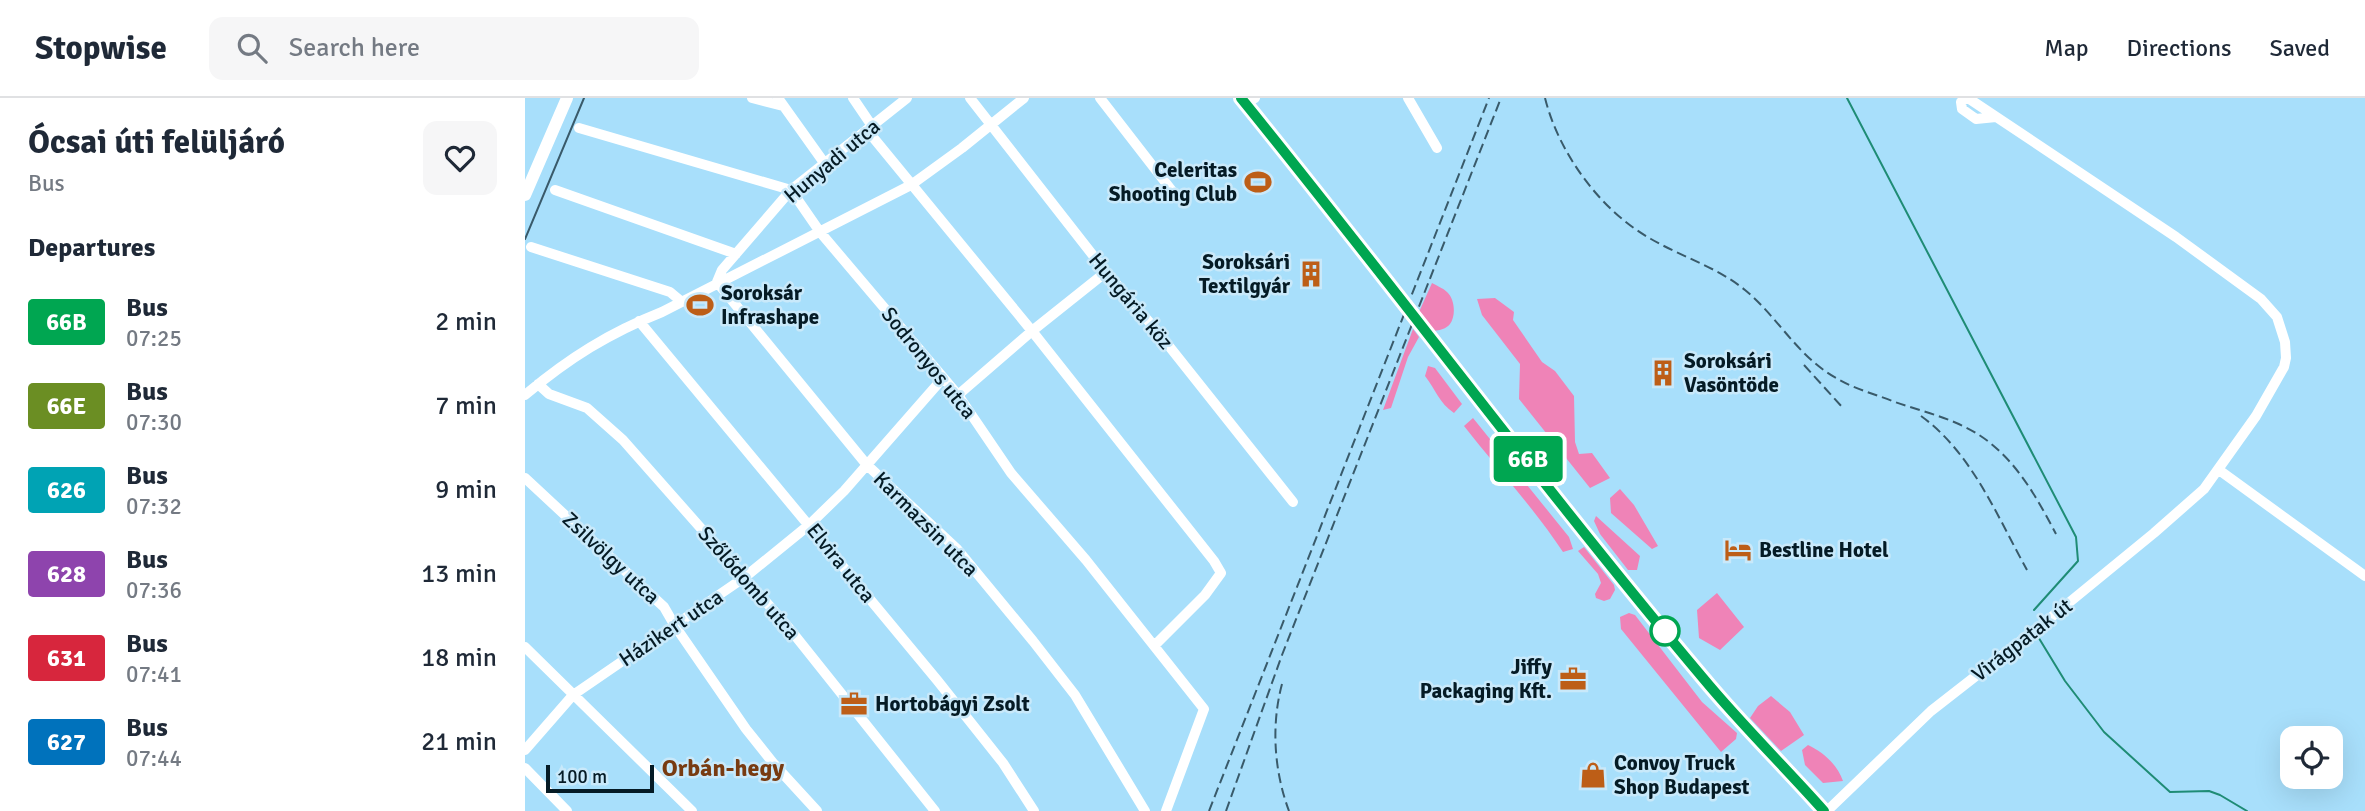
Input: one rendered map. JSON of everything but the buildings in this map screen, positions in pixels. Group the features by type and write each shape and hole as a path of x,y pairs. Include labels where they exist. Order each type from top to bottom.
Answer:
{"main road":[{"path":"525,195 567,98"},
{"path":"1250,98 1364,250 1620,577 1704,680 1826,811"}],"street":[{"path":"752,98 781,102 825,164"},
{"path":"853,98 869,128 911,185 1032,331 1221,573 1205,595 1155,645"},
{"name":"Hunyadi utca","path":"525,395 589,347 717,282 722,270 791,190 907,98"},
{"name":"Hungária köz","path":"970,98 1293,502"},
{"path":"717,282 911,185 1024,98"},
{"path":"1100,98 1176,196"},
{"path":"1408,98 1437,148"},
{"name":"Virágpatak út","path":"1826,811 1931,711 2197,496 2219,470 2256,416 2284,367 2285,342 2277,317 2261,299 2176,237 1996,117 1976,119 1962,109 1961,102 1967,98"},
{"path":"579,128 791,190"},
{"path":"555,190 736,254"},
{"name":"Sodronyos utca","path":"791,190 820,232 958,395 1011,473 1155,645 1204,709 1166,811"},
{"path":"530,247 670,292 682,302"},
{"path":"958,395 1032,331 1107,272"},
{"name":"Karmazsin utca","path":"717,282 867,465 945,536 1033,641 1075,695 1145,811"},
{"name":"Elvira utca","path":"639,321 1003,763 1034,811"},
{"name":"Házikert utca","path":"525,750 573,695 745,578 809,525 867,465 943,378"},
{"name":"Szőlődomb utca","path":"538,384 549,394 587,408 623,440 789,628 935,811"},
{"path":"2219,470 2365,576"},
{"name":"Zsilvölgy utca","path":"525,478 664,607 674,626 746,729 817,811"},
{"path":"525,647 692,811"},
{"path":"525,768 567,811"}],"shaded area":[{"path":"1432,283 1447,292 1454,308 1450,324 1434,331 1419,312"},
{"path":"1495,298 1514,312 1513,320 1542,362 1555,371 1574,396 1575,442 1579,454 1592,453 1610,478 1590,488 1519,399 1520,364 1482,315 1477,299"},
{"path":"1413,329 1419,337 1408,357 1391,408 1383,410"},
{"path":"1428,366 1435,368 1462,404 1454,413 1441,401 1425,376"},
{"path":"1473,418 1569,537 1573,549 1563,552 1464,426"},
{"path":"1620,489 1634,505 1658,546 1652,549 1611,513 1610,498"},
{"path":"1596,516 1640,556 1637,570 1628,570 1600,534 1594,521"},
{"path":"1584,547 1614,585 1615,590 1610,599 1604,601 1596,598 1595,594 1601,583 1598,574 1578,551"},
{"path":"1717,593 1744,627 1720,650 1699,638 1697,610"},
{"path":"1629,613 1635,615 1702,702 1737,733 1736,739 1721,752 1621,629 1620,617"},
{"path":"1771,696 1790,712 1804,735 1781,751 1750,718 1758,706"},
{"path":"1808,745 1829,759 1843,781 1823,783 1805,765 1802,750"}],"waterway":[{"path":"1847,98 2076,537 2078,561 2034,610"},
{"path":"2037,635 2065,681 2104,732 2170,792 2209,791 2247,811"}],"tram line":[{"path":"525,239 584,98"}],"railway":[{"path":"1209,811 1489,98"},
{"path":"1226,811 1282,655 1501,98"},
{"path":"1545,98 1560,140 1572,160 1599,197 1615,213 1651,239 1723,275 1745,290 1810,359 1836,378 1948,420 1981,436 2008,459 2019,473 2056,534"},
{"path":"1804,365 1843,408"},
{"path":"1921,416 1939,431 1969,467 1994,507 2027,570"},
{"path":"1282,684 1275,732 1277,764 1289,811"}],"bus line":[{"name":"66B","path":"1241,98 1704,680 1824,811"}],"place":[{"name":"Celeritas Shooting Club","path":"1258,182"},
{"name":"Soroksári Textilgyár","path":"1311,274"},
{"name":"Soroksár Infrashape","path":"700,305"},
{"name":"Soroksári Vasöntöde","path":"1663,373"},
{"name":"Bestline Hotel","path":"1738,550"},
{"name":"Jiffy Packaging Kft.","path":"1573,679"},
{"name":"Hortobágyi Zsolt","path":"854,704"},
{"name":"Convoy Truck Shop Budapest","path":"1593,775"}],"district":[{"name":"Orbán-hegy","path":"723,768"}]}
